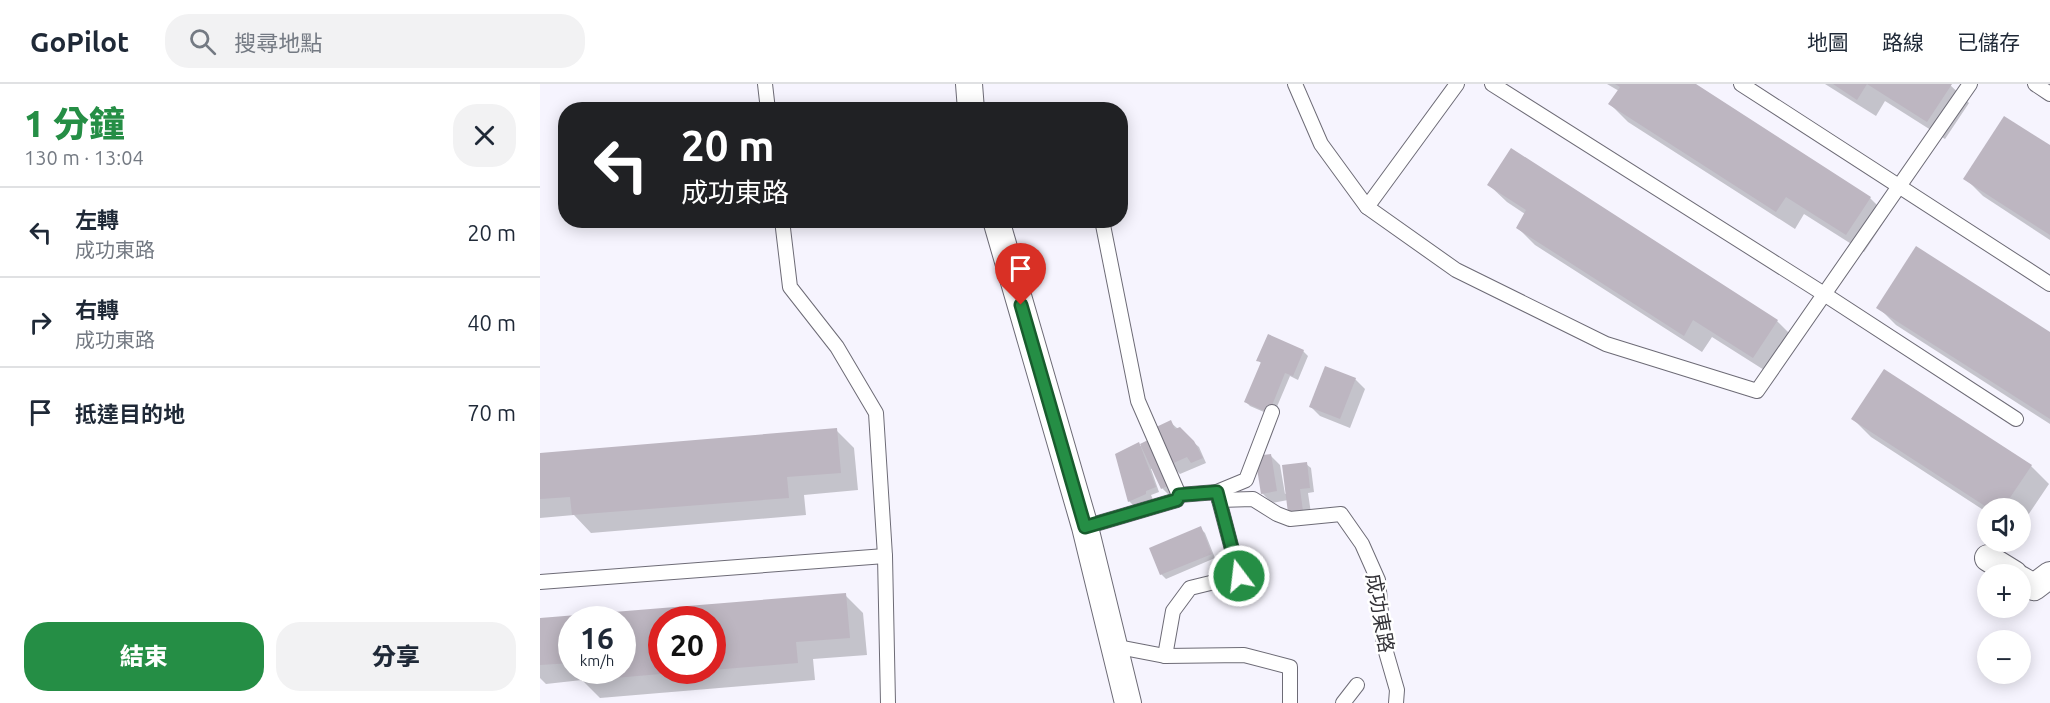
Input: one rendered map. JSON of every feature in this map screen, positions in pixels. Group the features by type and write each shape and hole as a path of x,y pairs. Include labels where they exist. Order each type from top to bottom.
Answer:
{"street":[{"path":"969,84 970,102"},
{"path":"998,228 1085,527 1128,703"},
{"path":"1988,558 1998,564"},
{"path":"2031,585 2034,587 2050,575"}],"lane":[{"path":"765,84 767,102"},
{"path":"1295,84 1321,144 1367,207 1456,270 1606,344 1757,391 1970,84"},
{"path":"1367,207 1457,84"},
{"path":"1492,84 1824,294 2016,419"},
{"path":"1741,84 2050,284"},
{"path":"2035,84 2050,94"},
{"path":"783,228 790,287 837,347 876,413 885,556 888,703"},
{"path":"1104,228 1138,401 1179,495"},
{"name":"成功東路","path":"1218,496 1246,480 1250,474 1252,460 1272,412"},
{"name":"成功東路","path":"1085,527 1177,500 1179,495 1254,499 1277,514 1290,519 1341,514 1362,544 1378,580 1384,645 1397,690 1396,703"},
{"path":"1165,656 1173,611 1190,588 1239,576 1218,496"},
{"path":"540,582 885,556"},
{"path":"1113,646 1165,656 1244,655 1290,667 1290,703"},
{"path":"1343,703 1357,685"}],"building":[{"path":"1615,84 1696,84 1871,197 1846,235 1786,197 1776,212 1608,104 1620,87"},
{"path":"1833,84 1867,84 1857,100"},
{"path":"1867,84 1952,84 1927,122"},
{"path":"2004,116 2050,145 2050,235 1963,179"},
{"path":"1511,148 1778,320 1753,358 1693,320 1684,336 1516,228 1526,210 1487,185"},
{"path":"1916,246 2050,332 2050,419 1876,308"},
{"path":"1268,334 1304,350 1293,376 1285,373 1269,413 1244,402 1261,362 1256,361"},
{"path":"1325,366 1356,378 1340,419 1309,407"},
{"path":"1884,369 2032,465 2010,498 1977,498 1977,501 1851,419"},
{"path":"1171,420 1175,429 1180,427 1194,441 1203,458 1191,463 1187,457 1169,465 1152,429"},
{"path":"837,428 841,473 787,477 789,498 572,515 570,497 540,499 540,453"},
{"path":"1152,438 1174,483 1161,489 1140,444"},
{"path":"1139,442 1156,487 1128,502 1115,454"},
{"path":"1271,454 1277,491 1261,494 1255,456"},
{"path":"1307,462 1310,488 1300,489 1303,511 1288,513 1282,465"},
{"path":"1201,526 1212,554 1160,575 1149,548"},
{"path":"846,593 850,638 796,642 798,663 726,669 726,606 687,606"},
{"path":"648,609 648,675 636,676 636,610"},
{"path":"558,617 558,664 540,665 540,618"}],"route":[{"path":"1021,305 1085,527 1177,500 1179,495 1217,492 1239,576"}]}
